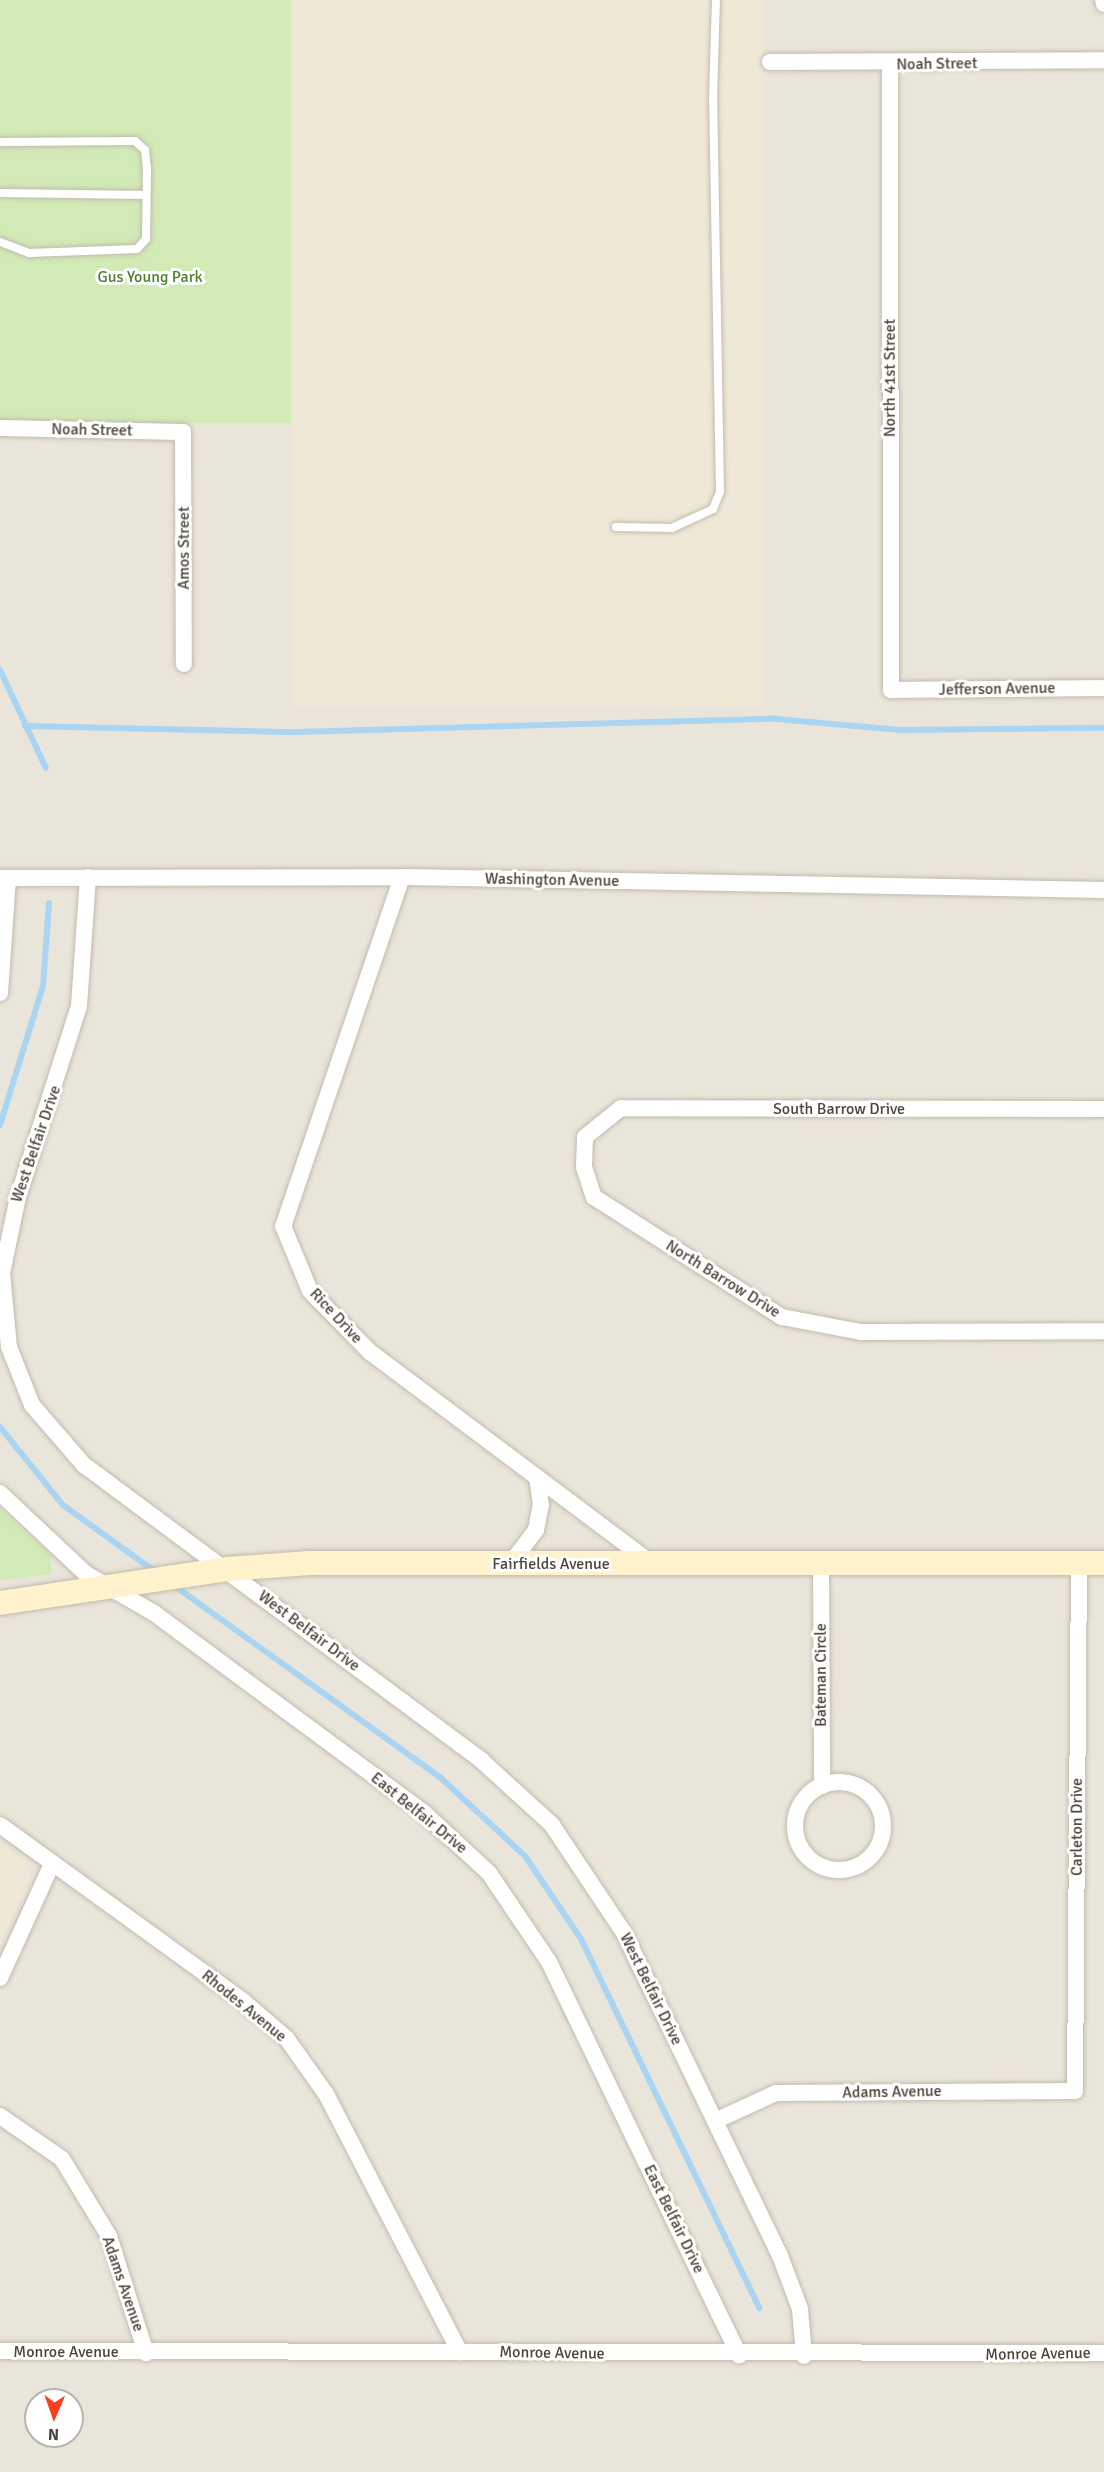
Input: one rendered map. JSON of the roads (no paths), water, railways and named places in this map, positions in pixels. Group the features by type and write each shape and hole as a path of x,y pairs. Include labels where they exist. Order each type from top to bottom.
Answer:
{"street":[{"name":"Noah Street","path":"770,62 890,65 1104,60"},
{"name":"North 41st Street","path":"890,65 891,690"},
{"name":"Noah Street","path":"0,428 183,432"},
{"name":"Amos Street","path":"183,432 184,664"},
{"name":"Jefferson Avenue","path":"891,690 1104,688"},
{"name":"Washington Avenue","path":"4,878 402,877 1104,890"},
{"name":"Rice Drive","path":"402,877 283,1226 310,1291 370,1352 652,1564"},
{"path":"0,993 4,878"},
{"name":"West Belfair Drive","path":"88,878 85,963 72,1041 5,1249 3,1309 9,1347 32,1405 66,1448 218,1571 482,1761 552,1826 619,1924 715,2121 796,2296 804,2356"},
{"name":"South Barrow Drive","path":"585,1137 621,1108 1104,1109"},
{"name":"North Barrow Drive","path":"585,1137 584,1167 594,1197 782,1317 861,1332 1104,1331"},
{"path":"510,1564 536,1530 541,1505 537,1477"},
{"name":"East Belfair Drive","path":"0,1493 109,1588 154,1613 414,1806 489,1873 549,1962 739,2355"},
{"name":"Fairfields Avenue","path":"0,1603 218,1571 309,1563 1104,1563"},
{"name":"Carleton Drive","path":"1075,2091 1079,1563"},
{"name":"Bateman Circle","path":"821,1564 822,1786"},
{"path":"847,1782 861,1788 880,1809 882,1838 870,1857 852,1869 823,1868 801,1849 795,1836 799,1808 822,1786 847,1782"},
{"name":"Rhodes Avenue","path":"0,1825 243,2001 287,2039 326,2094 460,2352"},
{"path":"0,1978 52,1864"},
{"name":"Adams Avenue","path":"715,2121 776,2093 1075,2091"},
{"name":"Adams Avenue","path":"0,2116 62,2159 109,2236 146,2353"},
{"name":"Monroe Avenue","path":"0,2352 460,2352 804,2356 1104,2353"}],"lane":[{"path":"616,527 672,528 713,509 720,492 713,99 716,0"},
{"path":"0,142 135,141 145,150 146,195 146,239 136,249 29,253 0,242"},
{"path":"0,193 146,195"}],"waterway":[{"path":"0,670 46,768"},
{"path":"25,726 296,732 776,719 901,730 1104,728"},
{"path":"0,1125 43,986 49,903"},
{"path":"0,1427 63,1505 157,1573"},
{"path":"172,1584 442,1779 525,1856 581,1939 759,2308"}],"park label":[{"name":"Gus Young Park","path":"150,277"}]}
